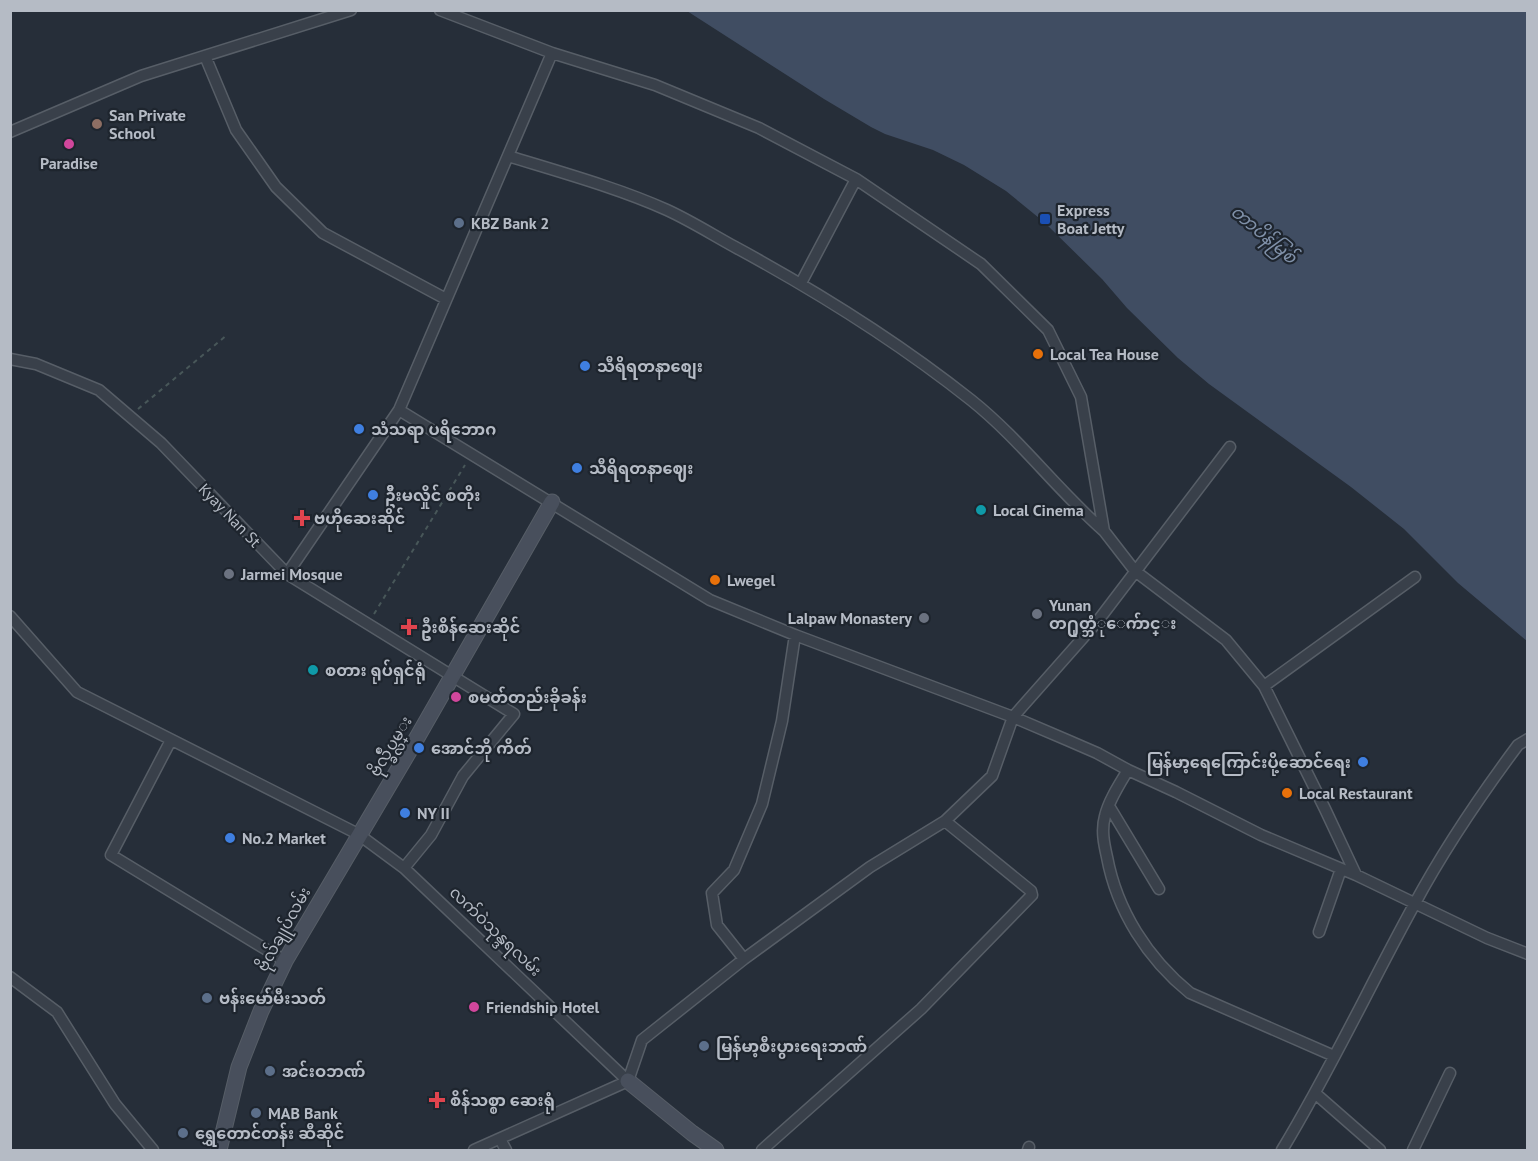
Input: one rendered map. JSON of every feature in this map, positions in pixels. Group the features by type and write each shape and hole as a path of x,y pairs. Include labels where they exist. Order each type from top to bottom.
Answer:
{"street":[{"path":"10,132 141,76 351,10"},
{"path":"440,10 552,53 655,85 759,128 856,179 981,264 1048,330 1081,397 1104,531"},
{"path":"287,574 399,410 552,53"},
{"path":"205,56 236,130 276,188 323,233 446,299"},
{"path":"508,156 589,181 667,210 801,283 869,326 972,401 1018,443 1077,507 1104,531 1135,572 1226,640 1264,686 1356,875"},
{"path":"801,283 856,179"},
{"name":"Kyay Nan St","path":"10,359 36,364 99,390 161,443 287,574 514,714 463,776 431,835 404,868"},
{"path":"399,410 711,600 795,635 1012,717 1098,753 1261,835 1356,875 1487,938 1527,954"},
{"path":"474,1150 628,1081 642,1040 744,959 870,867 945,821 992,776 1012,717 1097,621 1230,447"},
{"path":"452,675 552,502"},
{"path":"1264,686 1414,577"},
{"name":"လက်ဝဲသုန္ဒရလမ်း","path":"10,616 77,692 358,834 404,868 628,1081 716,1150"},
{"path":"744,959 717,925 712,893 734,870 762,804 782,721 795,635"},
{"name":"ဗိုလ္ခ်ဳပ္လမ္း","path":"358,834 452,675"},
{"path":"1282,1150 1316,1094 1414,904 1459,829 1491,782 1518,745 1527,739"},
{"path":"171,740 111,855 285,960"},
{"path":"1128,770 1105,815 1103,835 1109,872 1115,891 1140,941 1171,978 1190,993 1334,1056"},
{"path":"1109,806 1159,889"},
{"path":"762,1150 921,1009 1032,895 1031,891 945,821"},
{"name":"ဗိုလ်ချုပ်လမ်း","path":"219,1150 239,1068 261,1011 285,960 358,834"},
{"path":"1319,932 1341,869"},
{"path":"10,977 57,1012 115,1104 153,1150"},
{"path":"1413,1150 1449,1073"},
{"path":"1316,1094 1380,1150"},
{"path":"500,1138 506,1150"}],"path":[{"path":"129,416 227,335"},
{"path":"369,623 471,455"}],"water":[{"name":"တာပိန်မြစ်","path":"687,11 1527,11 1527,641 1458,583 1404,529 1351,487 1209,384 1178,358 1044,222 1006,191 964,165 933,150 871,127"}],"place":[{"name":"San Private School","path":"97,124"},
{"name":"Paradise","path":"69,144"},
{"name":"Express Boat Jetty","path":"1045,219"},
{"name":"KBZ Bank 2","path":"459,223"},
{"name":"Local Tea House","path":"1038,354"},
{"name":"သီရိရတနာစျေး","path":"585,366"},
{"name":"သံသရာ ပရိဘောဂ","path":"359,429"},
{"name":"သီရိရတနာဈေး","path":"577,468"},
{"name":"ဦီးမလှိုင် စတိုး","path":"373,495"},
{"name":"Local Cinema","path":"981,510"},
{"name":"ဗဟိုဆေးဆိုင်","path":"302,518"},
{"name":"Jarmei Mosque","path":"229,574"},
{"name":"Lwegel","path":"715,580"},
{"name":"Yunan တ႐ုတ္ဘံုေက်ာင္း","path":"1037,614"},
{"name":"Lalpaw Monastery","path":"924,618"},
{"name":"ဦးစိန်ဆေးဆိုင်","path":"409,627"},
{"name":"စတား ရုပ်ရှင်ရုံ","path":"313,670"},
{"name":"စမတ်တည်းခိုခန်း","path":"456,697"},
{"name":"အောင်ဘို ကိတ်","path":"419,748"},
{"name":"မြန်မာ့ရေကြောင်းပို့ဆောင်ရေး","path":"1363,762"},
{"name":"Local Restaurant","path":"1287,793"},
{"name":"NY II","path":"405,813"},
{"name":"No.2 Market","path":"230,838"},
{"name":"ဗန်းမော်မီးသတ်","path":"207,998"},
{"name":"Friendship Hotel","path":"474,1007"},
{"name":"မြန်မာ့စီးပွားရေးဘဏ်","path":"704,1046"},
{"name":"အင်းဝဘဏ်","path":"270,1071"},
{"name":"စိန်သစ္စာ ဆေးရုံ","path":"437,1100"},
{"name":"MAB Bank","path":"256,1113"},
{"name":"ရွှေတောင်တန်း ဆီဆိုင်","path":"183,1133"}]}
